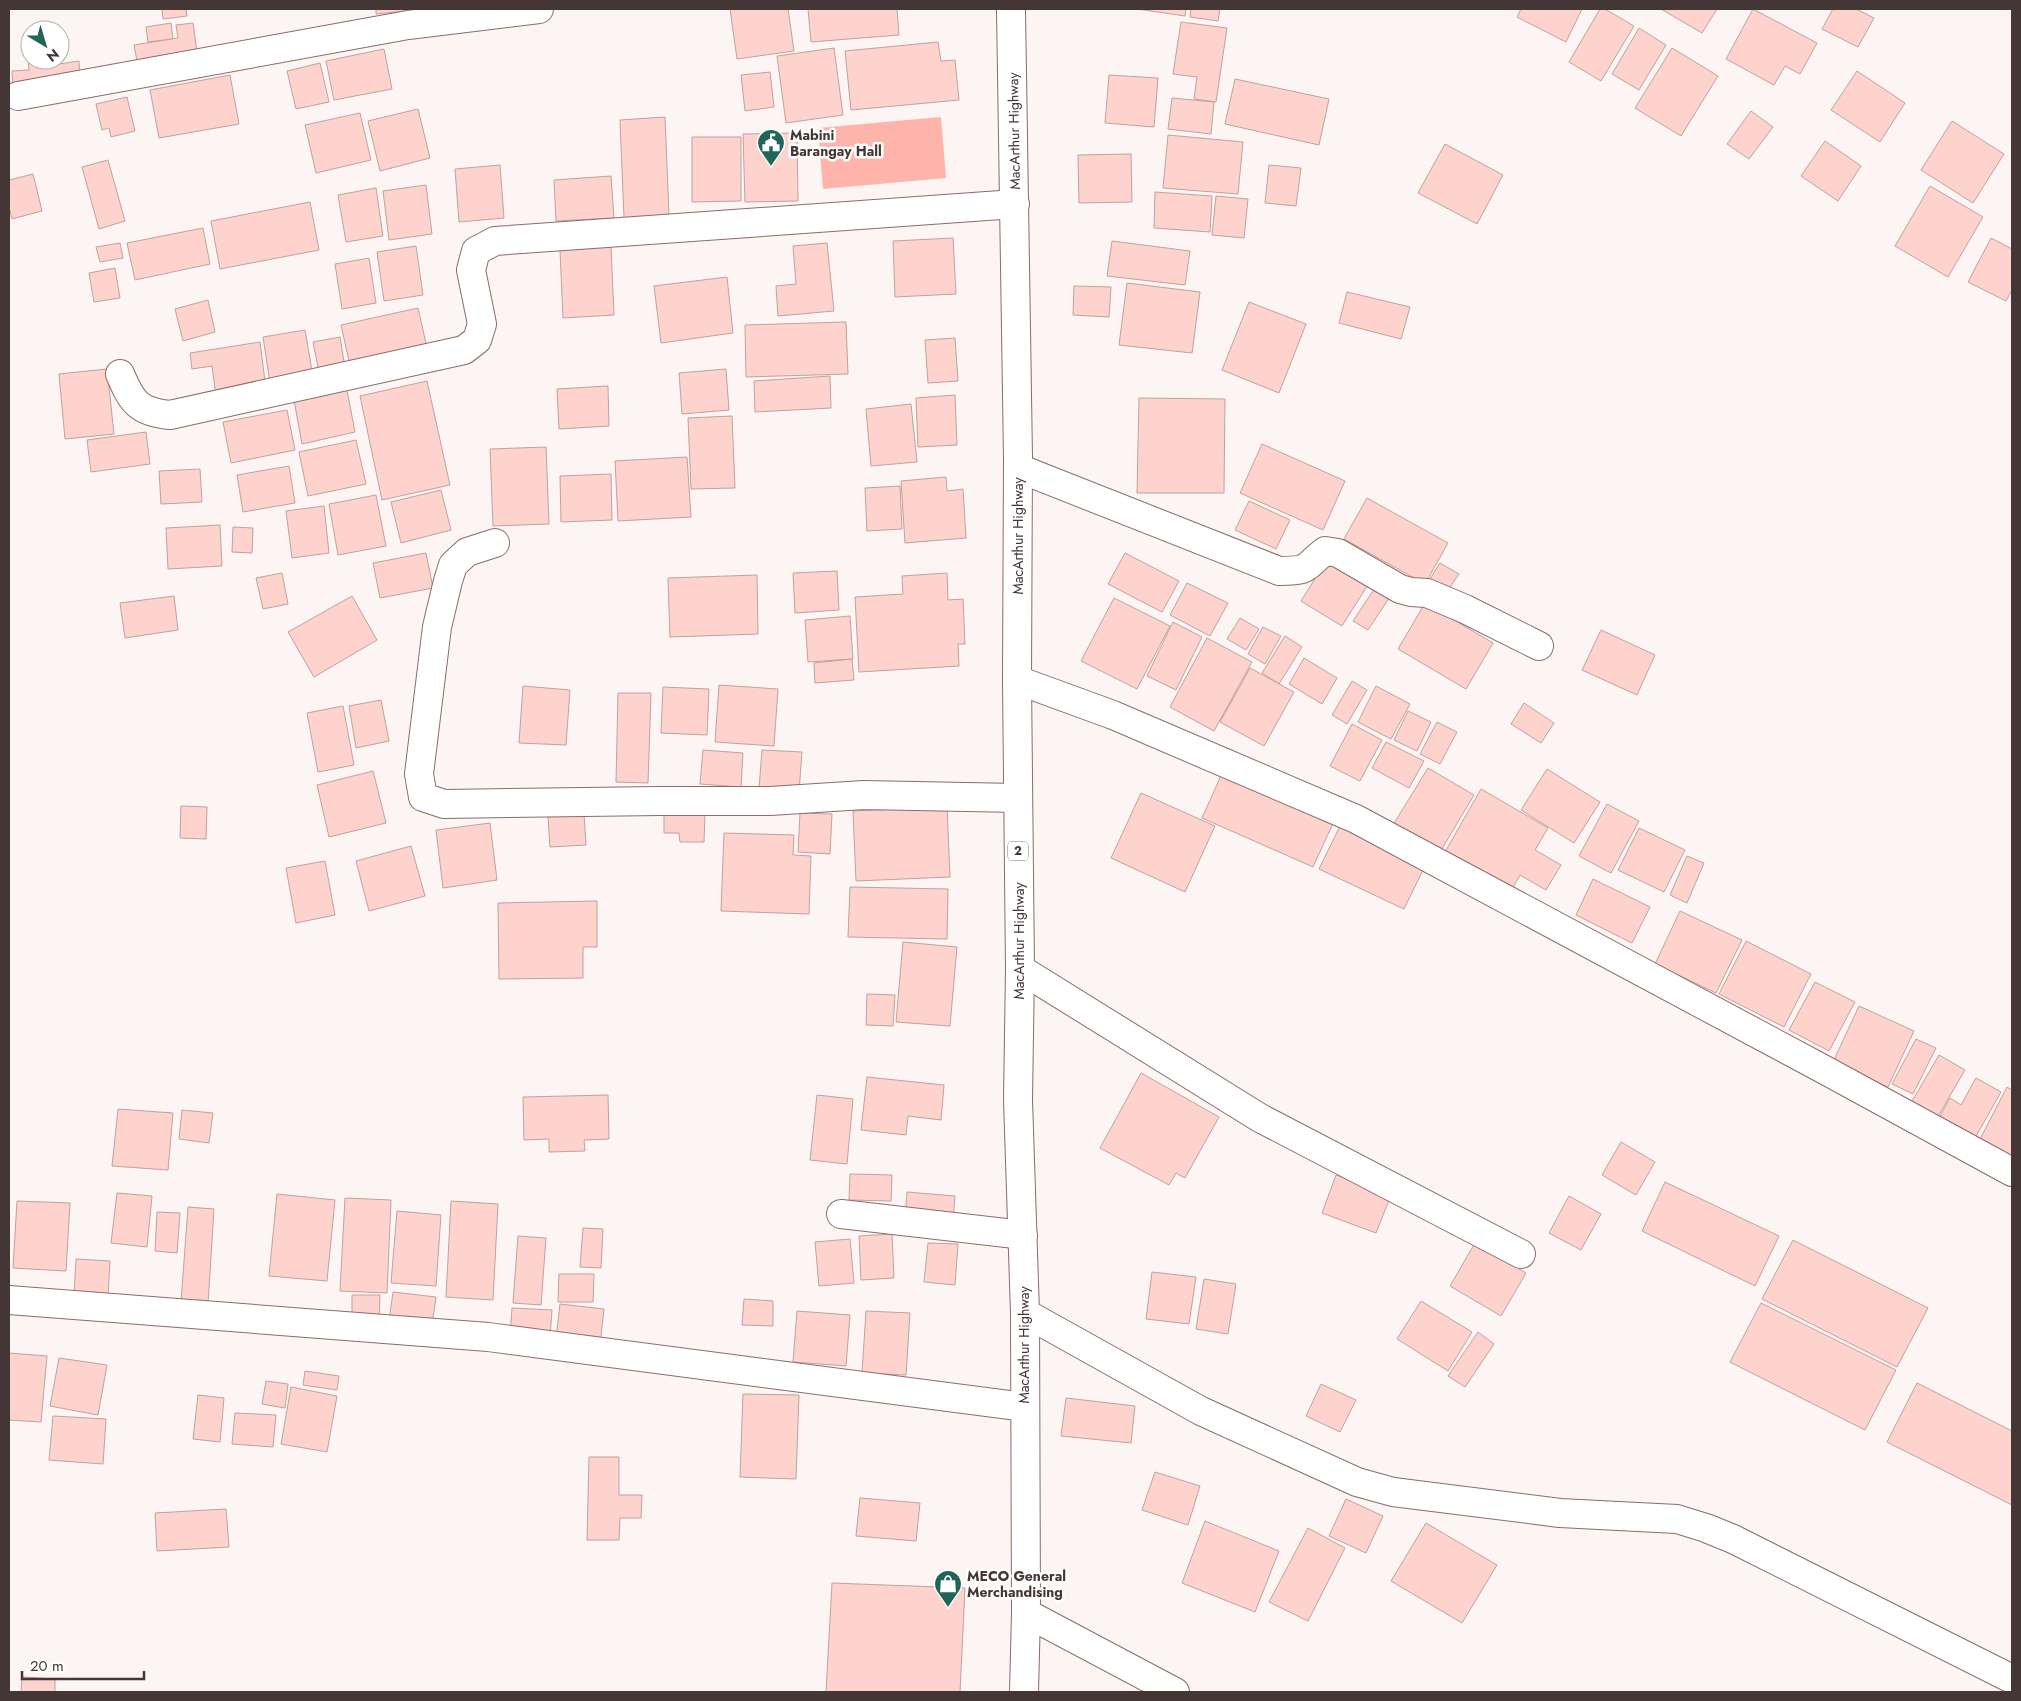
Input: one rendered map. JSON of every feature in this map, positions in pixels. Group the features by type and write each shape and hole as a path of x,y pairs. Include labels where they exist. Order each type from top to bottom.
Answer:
{"main road":[{"path":"18,96 408,25 538,9"},
{"name":"MacArthur Highway","path":"1011,9 1018,468 1017,680 1020,969 1018,1100 1025,1313 1026,1613 1024,1692"},
{"path":"120,374 130,397 142,408 156,414 170,415 464,350 477,340 482,324 471,270 476,251 495,241 1015,204"},
{"path":"1018,468 1279,571 1298,571 1307,568 1325,551 1338,553 1400,589 1427,593 1539,646"},
{"path":"494,543 468,552 453,565 442,602 437,627 419,774 423,796 444,804 770,801 864,794 1018,798"},
{"path":"1017,680 1113,715 1356,819 1823,1068 2012,1172"},
{"path":"1020,969 1260,1118 1521,1254"},
{"path":"841,1214 1023,1235"},
{"path":"9,1300 488,1337 768,1372 1024,1407"},
{"path":"1025,1313 1201,1411 1357,1482 1393,1492 1560,1512 1676,1519 1706,1528 2012,1679"},
{"path":"1026,1613 1175,1692"}],"shaded area":[{"path":"941,117 946,178 823,189 818,128"}],"building":[{"path":"162,9 186,9 187,16 163,19"},
{"path":"376,9 416,9 417,10 376,14"},
{"path":"730,9 788,9 794,51 737,59"},
{"path":"808,9 897,9 899,35 811,42"},
{"path":"1137,9 1186,9 1185,16"},
{"path":"1191,9 1220,9 1218,21 1190,17"},
{"path":"1521,9 1582,9 1566,42 1517,17"},
{"path":"1600,9 1605,9 1634,26 1601,81 1569,62"},
{"path":"1661,9 1717,9 1702,33"},
{"path":"1753,9 1817,43 1800,74 1785,66 1774,85 1726,59"},
{"path":"1833,9 1856,9 1874,18 1858,47 1822,29"},
{"path":"1181,22 1227,28 1216,102 1194,99 1197,77 1173,74"},
{"path":"171,23 173,39 148,42 146,27"},
{"path":"193,23 197,52 137,61 134,45 178,38 176,25"},
{"path":"1639,28 1666,45 1639,90 1612,74"},
{"path":"938,42 941,61 955,60 959,100 851,110 845,51"},
{"path":"834,48 843,115 786,123 777,56"},
{"path":"1672,48 1718,76 1681,136 1635,108"},
{"path":"384,49 392,89 334,100 326,61"},
{"path":"79,61 80,80 13,87 12,71 70,70 70,62"},
{"path":"320,63 329,102 296,109 287,71"},
{"path":"1857,71 1905,103 1880,142 1831,110"},
{"path":"770,72 774,107 745,111 741,75"},
{"path":"230,75 239,124 159,138 150,90"},
{"path":"1109,75 1158,78 1154,127 1105,123"},
{"path":"1235,79 1329,99 1319,145 1225,124"},
{"path":"127,97 135,131 111,137 109,128 102,130 96,104"},
{"path":"1172,98 1214,102 1211,134 1168,129"},
{"path":"418,109 430,158 380,171 368,121"},
{"path":"1751,111 1773,127 1749,159 1727,144"},
{"path":"360,113 371,160 316,173 305,125"},
{"path":"665,117 669,216 624,218 620,120"},
{"path":"1952,121 2004,154 1973,203 1921,170"},
{"name":"Mabini Barangay Hall","path":"797,133 798,201 745,202 743,134"},
{"path":"1168,135 1243,142 1238,194 1163,188"},
{"path":"692,137 741,137 741,201 692,202"},
{"path":"1825,141 1861,166 1838,201 1801,176"},
{"path":"1445,144 1503,175 1477,224 1418,193"},
{"path":"1131,154 1132,202 1079,203 1078,155"},
{"path":"108,160 125,221 99,229 82,167"},
{"path":"500,165 504,218 459,222 455,169"},
{"path":"1269,165 1301,168 1296,206 1265,203"},
{"path":"33,174 42,211 12,219 9,207 9,180"},
{"path":"611,176 614,218 556,221 554,180"},
{"path":"426,185 432,234 389,240 383,191"},
{"path":"1930,186 1983,217 1948,277 1895,246"},
{"path":"376,188 383,236 346,242 338,195"},
{"path":"1155,192 1212,196 1210,232 1154,228"},
{"path":"1216,196 1248,199 1244,238 1212,235"},
{"path":"310,202 319,250 220,269 211,221"},
{"path":"203,228 210,264 135,280 127,243"},
{"path":"953,238 956,294 895,297 893,241"},
{"path":"1991,238 2012,249 2012,290 2006,301 1968,282"},
{"path":"1112,241 1190,251 1185,285 1107,276"},
{"path":"120,243 123,258 100,262 96,247"},
{"path":"827,243 834,311 778,316 776,286 796,284 793,246"},
{"path":"416,246 423,295 384,301 377,252"},
{"path":"611,247 614,315 563,318 560,250"},
{"path":"369,258 376,303 342,309 335,264"},
{"path":"115,268 120,298 94,302 89,273"},
{"path":"727,277 733,333 661,343 654,286"},
{"path":"1127,283 1200,292 1192,353 1119,345"},
{"path":"1074,286 1111,287 1109,317 1073,315"},
{"path":"1347,292 1410,307 1401,339 1339,323"},
{"path":"208,300 215,332 183,341 175,309"},
{"path":"1249,302 1306,324 1279,393 1222,370"},
{"path":"418,308 428,352 351,370 341,325"},
{"path":"846,322 848,374 746,377 745,325"},
{"path":"305,330 313,377 270,383 263,337"},
{"path":"340,337 345,368 319,372 313,342"},
{"path":"955,338 958,381 928,383 925,340"},
{"path":"260,342 266,389 216,396 212,366 192,369 190,353"},
{"path":"107,369 114,434 65,439 59,374"},
{"path":"726,369 729,410 682,414 679,373"},
{"path":"830,376 831,408 755,412 754,381"},
{"path":"427,381 450,485 382,500 360,396"},
{"path":"608,386 609,426 559,429 557,389"},
{"path":"347,390 355,432 302,444 294,400"},
{"path":"955,395 957,445 918,447 916,398"},
{"path":"1139,398 1225,399 1224,493 1137,493"},
{"path":"911,404 917,462 871,466 866,409"},
{"path":"287,410 295,450 231,463 223,422"},
{"path":"732,416 735,488 691,489 688,418"},
{"path":"146,432 150,464 91,472 87,440"},
{"path":"356,440 366,484 308,496 299,452"},
{"path":"1262,444 1345,481 1323,530 1240,493"},
{"path":"546,447 549,524 493,526 490,449"},
{"path":"687,457 691,517 618,521 615,461"},
{"path":"289,466 295,503 243,512 237,475"},
{"path":"200,469 202,502 161,504 159,471"},
{"path":"611,474 612,520 561,522 560,476"},
{"path":"946,477 947,491 963,489 966,538 905,543 901,481"},
{"path":"900,486 902,529 867,531 865,488"},
{"path":"441,490 451,530 401,543 391,502"},
{"path":"376,495 386,546 338,555 329,504"},
{"path":"1367,498 1448,543 1425,584 1344,539"},
{"path":"1249,501 1290,520 1276,549 1235,530"},
{"path":"324,506 329,553 292,558 286,511"},
{"path":"220,525 222,566 168,569 166,528"},
{"path":"233,527 253,528 252,553 232,552"},
{"path":"426,553 433,588 380,598 373,563"},
{"path":"1125,553 1179,581 1162,612 1108,584"},
{"path":"1328,558 1369,583 1342,626 1301,601"},
{"path":"1440,563 1459,574 1444,596 1426,585"},
{"path":"837,571 839,610 795,613 793,573"},
{"path":"282,573 288,604 263,609 256,578"},
{"path":"947,573 948,600 963,599 965,644 958,644 959,666 859,672 855,597 903,594 902,576"},
{"path":"757,575 758,634 670,637 668,578"},
{"path":"1187,583 1228,603 1210,636 1170,615"},
{"path":"1377,585 1391,595 1368,630 1353,621"},
{"path":"174,596 178,630 125,638 120,603"},
{"path":"352,596 377,640 314,677 288,632"},
{"path":"1114,598 1170,626 1137,689 1081,661"},
{"path":"1425,603 1493,643 1466,689 1398,649"},
{"path":"850,616 853,659 808,662 805,620"},
{"path":"1240,618 1259,629 1246,650 1227,639"},
{"path":"1173,622 1202,637 1176,690 1147,676"},
{"path":"1263,627 1281,636 1265,664 1248,654"},
{"path":"1601,630 1655,655 1637,695 1582,670"},
{"path":"1285,636 1302,647 1279,684 1262,673"},
{"path":"1207,638 1252,662 1214,731 1170,707"},
{"path":"1304,658 1337,678 1322,704 1289,684"},
{"path":"852,659 854,680 815,683 814,663"},
{"path":"1250,668 1294,692 1264,746 1220,722"},
{"path":"1352,681 1367,690 1347,724 1332,715"},
{"path":"719,685 778,689 774,746 715,742"},
{"path":"523,686 570,690 566,745 519,743"},
{"path":"1376,686 1410,704 1391,739 1358,722"},
{"path":"663,687 709,689 707,735 661,733"},
{"path":"618,693 651,693 648,783 616,782"},
{"path":"381,700 389,741 356,748 349,706"},
{"path":"1524,703 1554,723 1541,743 1511,724"},
{"path":"343,706 354,765 318,772 307,713"},
{"path":"1408,711 1431,722 1417,751 1394,740"},
{"path":"1437,722 1457,732 1440,764 1420,754"},
{"path":"1352,724 1382,740 1360,781 1330,766"},
{"path":"1386,742 1424,761 1409,788 1372,768"},
{"path":"703,750 743,753 741,787 700,784"},
{"path":"762,750 802,752 799,792 759,789"},
{"path":"1428,768 1474,795 1440,852 1393,825"},
{"path":"1224,769 1335,819 1313,867 1202,818"},
{"path":"1547,769 1600,802 1574,843 1521,810"},
{"path":"373,771 386,823 329,837 317,785"},
{"path":"1481,789 1548,828 1535,850 1561,865 1546,890 1520,875 1511,891 1445,852"},
{"path":"1141,793 1215,826 1185,892 1111,858"},
{"path":"1607,804 1639,821 1611,873 1579,856"},
{"path":"181,806 207,807 206,839 180,838"},
{"path":"947,807 950,877 856,881 853,811"},
{"path":"705,813 704,842 680,842 679,833 664,833 664,814"},
{"path":"800,813 832,814 830,854 798,852"},
{"path":"584,814 586,845 550,847 548,816"},
{"path":"490,823 497,880 443,888 436,830"},
{"path":"1340,826 1425,866 1404,909 1319,869"},
{"path":"1639,828 1685,850 1664,892 1618,870"},
{"path":"724,833 794,835 793,855 811,856 809,914 721,911"},
{"path":"411,846 425,896 369,911 356,861"},
{"path":"1687,856 1704,863 1687,903 1670,895"},
{"path":"325,861 335,915 296,923 286,868"},
{"path":"1593,879 1650,907 1632,943 1576,915"},
{"path":"850,887 948,889 947,939 848,937"},
{"path":"597,901 597,947 583,947 583,978 499,979 498,903"},
{"path":"1680,911 1742,940 1716,993 1655,964"},
{"path":"1746,941 1811,974 1784,1027 1719,994"},
{"path":"903,942 957,947 950,1026 896,1022"},
{"path":"1815,982 1855,1002 1829,1051 1789,1030"},
{"path":"867,994 895,995 893,1026 866,1025"},
{"path":"1859,1006 1914,1031 1888,1087 1833,1062"},
{"path":"1916,1039 1936,1048 1913,1094 1892,1084"},
{"path":"1939,1055 1965,1070 1937,1118 1911,1103"},
{"path":"1141,1073 1219,1117 1185,1178 1176,1173 1169,1185 1100,1148"},
{"path":"867,1077 944,1085 941,1120 908,1116 906,1135 861,1130"},
{"path":"1976,1078 2001,1092 1975,1138 1939,1118 1950,1098 1961,1105"},
{"path":"2007,1087 2012,1090 2012,1158 1979,1141"},
{"path":"608,1095 609,1139 584,1140 585,1151 549,1152 549,1139 524,1140 523,1097"},
{"path":"817,1095 853,1099 847,1164 810,1160"},
{"path":"118,1109 173,1113 168,1170 112,1166"},
{"path":"182,1110 213,1113 209,1143 179,1139"},
{"path":"1621,1142 1655,1162 1636,1195 1602,1175"},
{"path":"850,1174 892,1175 891,1201 849,1200"},
{"path":"1336,1175 1391,1195 1376,1233 1322,1213"},
{"path":"1665,1182 1779,1236 1755,1286 1642,1231"},
{"path":"907,1192 955,1196 953,1221 905,1218"},
{"path":"117,1193 152,1196 147,1247 111,1243"},
{"path":"277,1194 335,1200 327,1281 269,1276"},
{"path":"1569,1196 1601,1214 1581,1250 1549,1233"},
{"path":"345,1198 391,1200 387,1293 340,1291"},
{"path":"17,1201 70,1203 66,1271 13,1268"},
{"path":"451,1201 498,1204 493,1300 446,1297"},
{"path":"188,1207 214,1209 208,1304 181,1302"},
{"path":"397,1211 441,1215 436,1286 391,1283"},
{"path":"157,1212 180,1213 177,1253 155,1251"},
{"path":"583,1228 603,1229 601,1268 580,1267"},
{"path":"892,1234 894,1278 861,1280 859,1236"},
{"path":"518,1236 546,1238 541,1305 513,1303"},
{"path":"850,1239 854,1283 819,1286 815,1242"},
{"path":"1793,1240 1928,1308 1897,1367 1762,1299"},
{"path":"928,1243 958,1244 955,1285 924,1282"},
{"path":"1475,1243 1526,1273 1501,1316 1450,1286"},
{"path":"76,1259 110,1261 108,1297 74,1295"},
{"path":"1152,1272 1196,1277 1189,1324 1146,1319"},
{"path":"559,1274 594,1274 593,1302 558,1302"},
{"path":"1204,1279 1236,1284 1228,1334 1196,1329"},
{"path":"393,1292 436,1297 432,1325 389,1321"},
{"path":"352,1295 380,1295 379,1321 352,1321"},
{"path":"744,1299 773,1301 773,1326 742,1325"},
{"path":"1421,1301 1472,1332 1448,1371 1397,1339"},
{"path":"1761,1303 1896,1370 1865,1430 1730,1362"},
{"path":"560,1304 604,1309 600,1344 556,1339"},
{"path":"512,1308 552,1310 550,1338 510,1335"},
{"path":"797,1311 850,1315 846,1366 793,1362"},
{"path":"866,1311 910,1313 906,1375 862,1373"},
{"path":"1478,1332 1494,1344 1465,1387 1448,1376"},
{"path":"9,1353 47,1356 41,1422 9,1420"},
{"path":"59,1358 107,1365 98,1415 50,1406"},
{"path":"305,1371 339,1376 337,1390 303,1385"},
{"path":"266,1381 288,1384 285,1408 262,1404"},
{"path":"1917,1383 2012,1431 2012,1505 1887,1442"},
{"path":"1321,1384 1356,1400 1340,1432 1306,1416"},
{"path":"291,1387 337,1396 327,1452 281,1444"},
{"path":"743,1394 799,1395 796,1479 740,1477"},
{"path":"198,1395 224,1398 220,1442 193,1439"},
{"path":"1066,1398 1135,1406 1131,1443 1061,1436"},
{"path":"235,1413 276,1415 273,1447 232,1444"},
{"path":"53,1416 106,1419 103,1464 49,1460"},
{"path":"589,1457 619,1457 619,1495 642,1495 641,1518 620,1518 619,1540 587,1540"},
{"path":"1155,1472 1200,1486 1188,1525 1142,1510"},
{"path":"860,1498 920,1503 916,1541 856,1536"},
{"path":"1346,1499 1383,1516 1366,1553 1329,1536"},
{"path":"226,1509 229,1547 157,1551 155,1513"},
{"path":"1205,1521 1279,1551 1255,1612 1182,1583"},
{"path":"1426,1523 1497,1565 1462,1623 1391,1581"},
{"path":"1308,1528 1345,1548 1308,1621 1269,1602"},
{"path":"832,1583 965,1588 960,1692 826,1692"},
{"path":"22,1677 55,1679 55,1692 21,1692"}],"place":[{"name":"Mabini Barangay Hall","path":"771,167"},
{"name":"MECO General Merchandising","path":"948,1608"}]}
